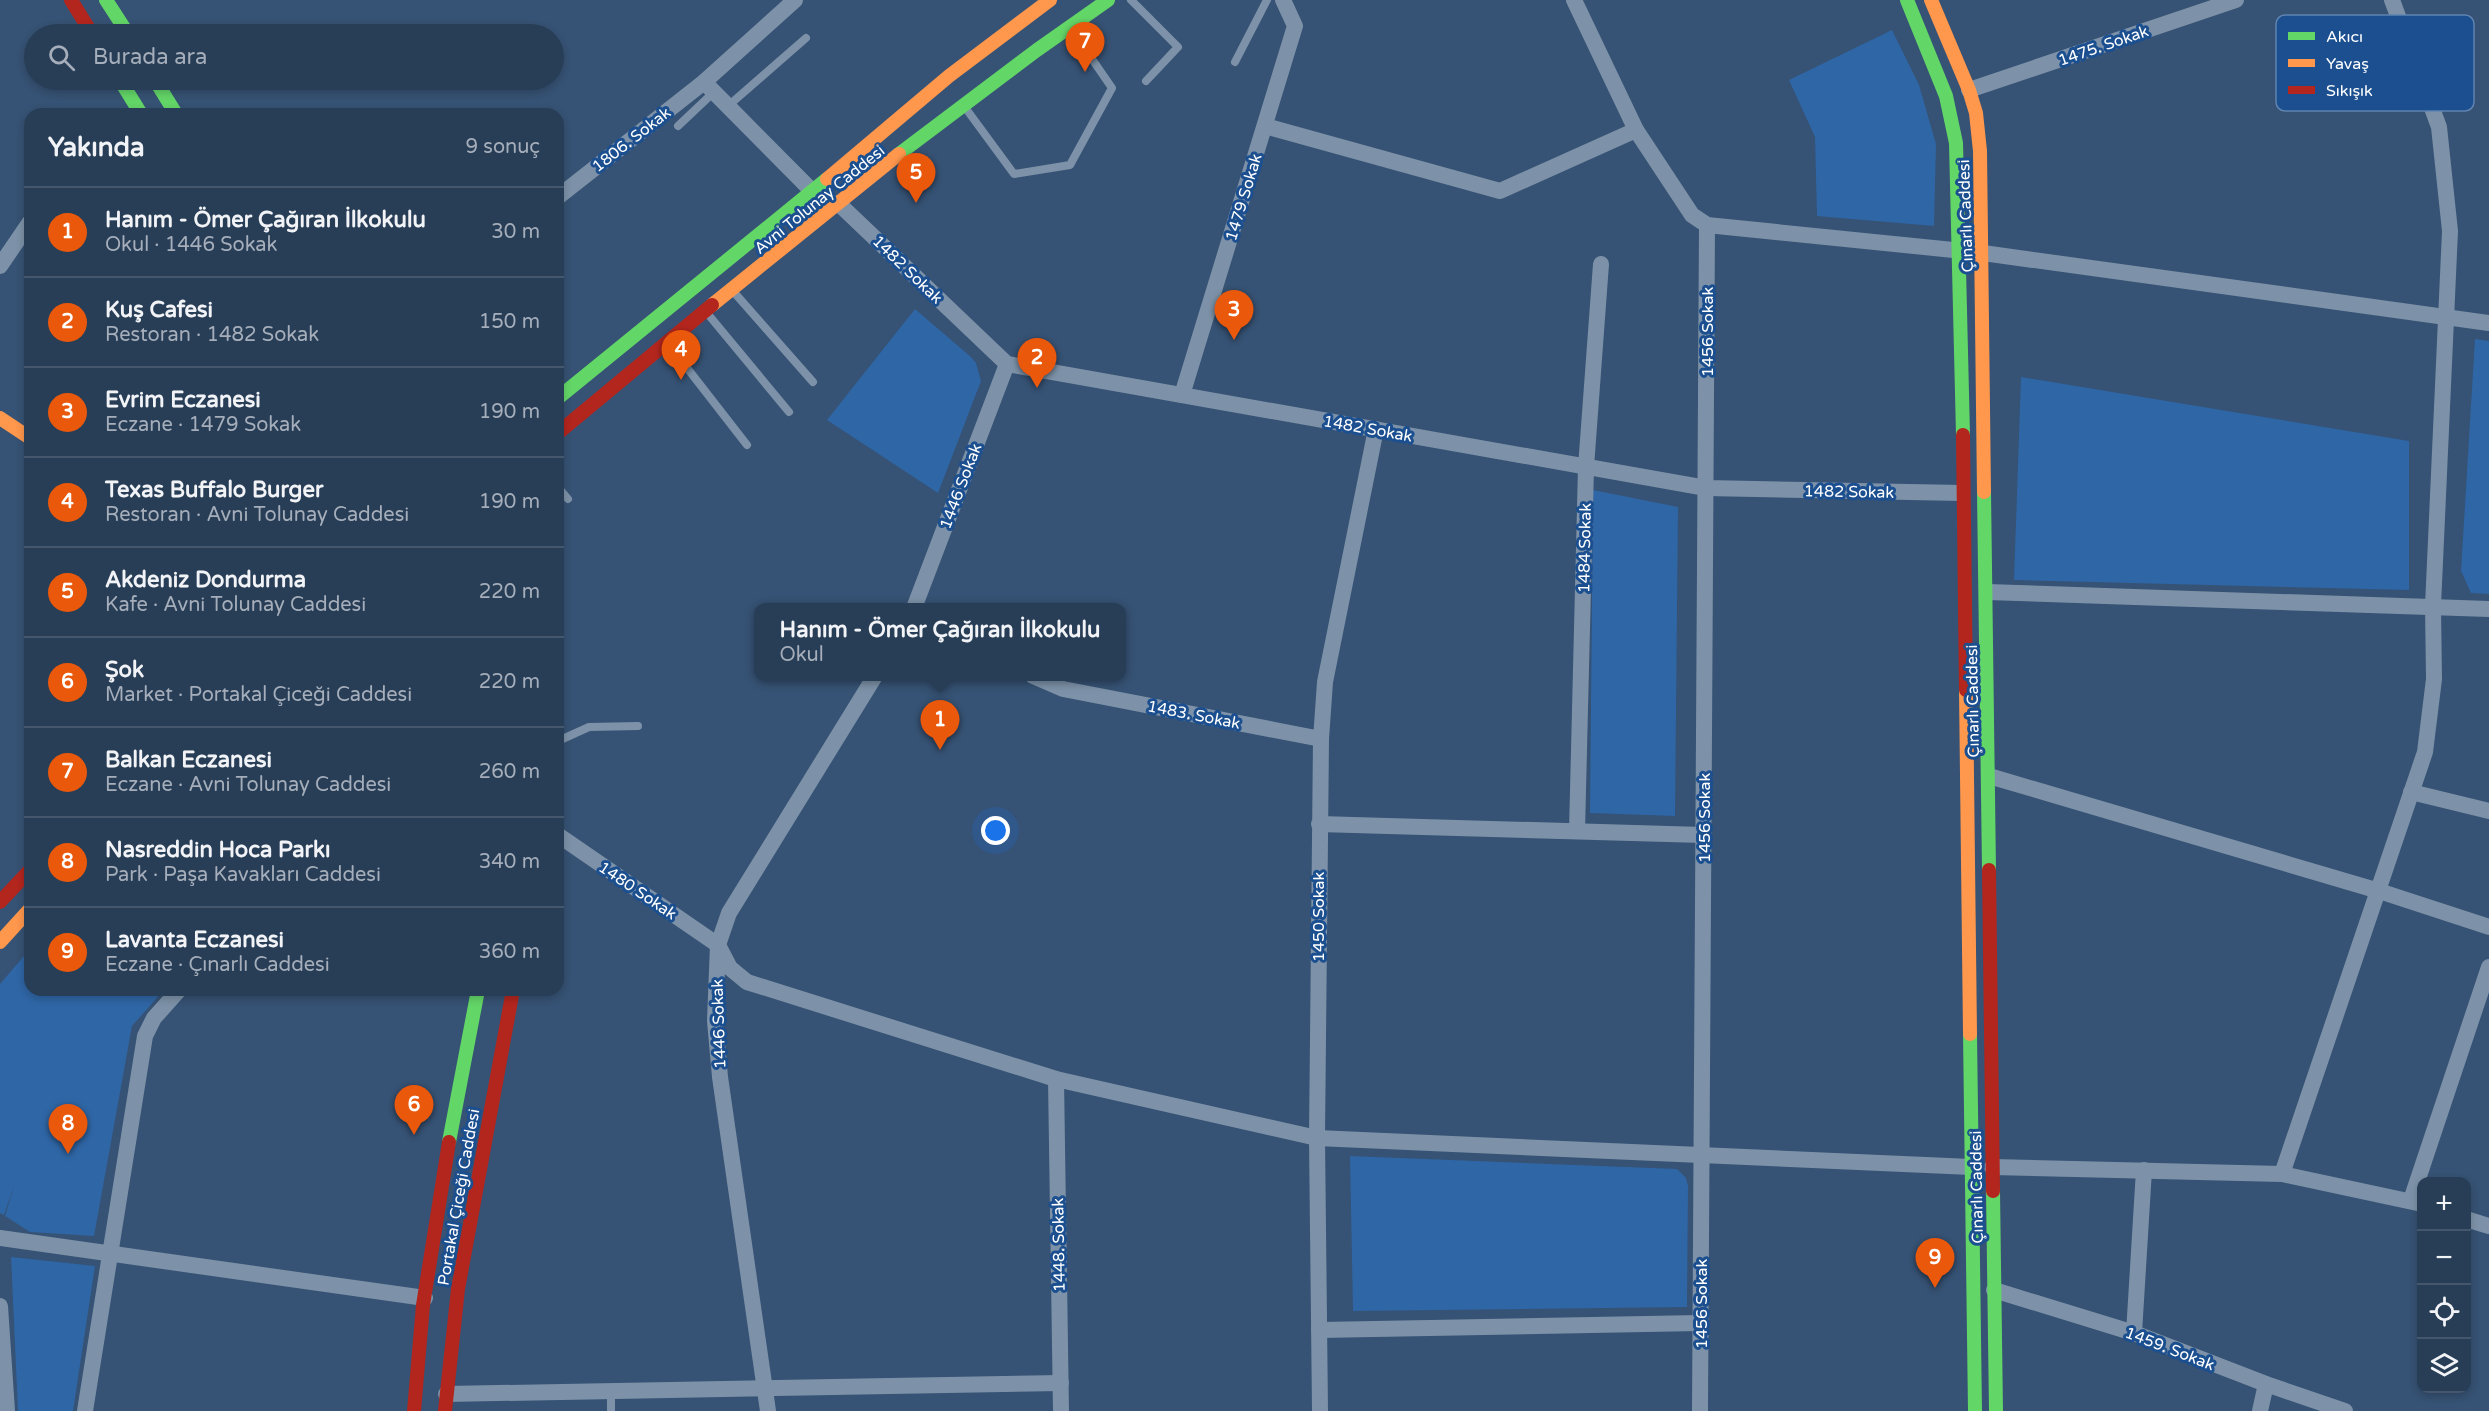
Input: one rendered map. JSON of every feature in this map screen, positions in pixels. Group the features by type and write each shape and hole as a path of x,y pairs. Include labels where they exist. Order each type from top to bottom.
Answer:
{"main road":[{"path":"71,0 86,24"},
{"path":"106,0 122,24"},
{"name":"Avni Tolunay Caddesi","path":"564,393 713,274 949,76 1050,0"},
{"name":"Avni Tolunay Caddesi","path":"564,428 838,203 1069,26 1108,0"},
{"name":"Çınarlı Caddesi","path":"1907,0 1946,96 1956,143 1961,251 1962,493 1976,1411"},
{"name":"Çınarlı Caddesi","path":"1931,0 1969,90 1976,113 1980,151 1996,1411"},
{"path":"126,90 137,108"},
{"path":"161,90 172,108"},
{"path":"0,418 24,434"},
{"path":"0,902 24,876"},
{"path":"0,942 24,916"},
{"name":"Portakal Çiceği Caddesi","path":"414,1411 425,1298 443,1179 477,996"},
{"name":"Portakal Çiceği Caddesi","path":"446,1411 458,1289 512,996"},
{"path":"1971,1167 1992,1167"}],"street":[{"name":"1806. Sokak","path":"564,193 709,87 795,0"},
{"name":"1479 Sokak","path":"1182,395 1295,27 1284,0"},
{"path":"1574,0 1635,130 1692,215 1707,225 1983,253 2489,323"},
{"name":"1475. Sokak","path":"1969,90 2236,0"},
{"path":"2392,0 2398,15"},
{"path":"709,87 811,190"},
{"path":"2283,1174 2425,752 2434,679 2433,606 2450,231 2439,126 2433,111"},
{"path":"1265,126 1500,191 1635,130"},
{"name":"1482 Sokak","path":"838,203 1007,364 1706,488 1962,493"},
{"name":"1456 Sokak","path":"1700,1411 1707,225"},
{"path":"0,266 24,231"},
{"name":"1484 Sokak","path":"1577,831 1586,467 1601,264"},
{"name":"1446 Sokak","path":"916,603 1007,364"},
{"name":"1450 Sokak","path":"1320,1411 1317,1138 1321,739 1325,682 1376,429"},
{"path":"1987,592 2489,609"},
{"name":"1446 Sokak","path":"768,1411 720,1077 715,1021 718,945 729,913 872,681"},
{"name":"1483. Sokak","path":"1045,681 1063,689 1321,739"},
{"path":"1989,776 2379,891 2489,927"},
{"path":"2411,792 2489,811"},
{"path":"1319,824 1703,836"},
{"name":"1480 Sokak","path":"564,839 718,945"},
{"path":"718,945 730,968 747,982 1056,1079 1317,1138 1702,1153 1971,1167"},
{"path":"1992,1167 2283,1174 2416,1202 2489,967"},
{"path":"85,1411 108,1254 145,1036 154,1018 174,996"},
{"name":"1448. Sokak","path":"1056,1079 1061,1411"},
{"path":"2134,1333 2144,1170"},
{"path":"2471,1221 2489,1226"},
{"path":"0,1238 425,1298"},
{"name":"1459. Sokak","path":"1994,1290 2134,1333 2266,1384 2344,1411"},
{"path":"0,1306 7,1411"},
{"path":"1319,1330 1700,1323"},
{"path":"446,1394 1061,1383"},
{"path":"2259,1411 2266,1384"}],"lane":[{"path":"1131,0 1178,47 1146,81"},
{"path":"1235,62 1267,0"},
{"path":"964,105 1014,174 1070,165 1112,88 1069,26"},
{"path":"728,106 806,38"},
{"path":"678,126 709,87"},
{"path":"732,290 813,382"},
{"path":"706,312 789,411"},
{"path":"668,343 747,445"},
{"path":"564,494 568,499"},
{"path":"564,738 589,727 638,726"},
{"path":"611,1391 611,1411"}],"shaded area":[{"path":"1892,30 1919,85 1936,144 1934,226 1817,216 1815,137 1789,80"},
{"path":"915,309 971,357 976,363 981,381 938,493 827,420"},
{"path":"2475,339 2489,341 2489,594 2471,593 2461,571"},
{"path":"2021,377 2409,441 2409,590 2014,580"},
{"path":"1593,490 1678,507 1675,816 1590,813"},
{"path":"24,956 24,996 159,996 132,1026 94,1236 30,1232 5,1216 14,1186 4,1215 0,1213 0,984"},
{"path":"1350,1156 1677,1169 1686,1178 1688,1186 1687,1307 1353,1311"},
{"path":"11,1257 95,1266 73,1411 18,1411"}],"traffic: fast":[{"path":"106,0 122,24"},
{"path":"899,154 1037,50 1108,0"},
{"path":"1907,0 1946,96 1956,143 1963,435"},
{"path":"126,90 137,108"},
{"path":"161,90 172,108"},
{"path":"564,393 827,179"},
{"path":"1984,492 1989,870"},
{"path":"449,1142 477,996"},
{"path":"1970,1034 1975,1411"},
{"path":"1993,1191 1996,1411"}],"traffic: slow":[{"path":"827,179 949,76 1050,0"},
{"path":"1931,0 1969,90 1976,113 1980,151 1984,492"},
{"path":"712,305 899,154"},
{"path":"0,418 24,434"},
{"path":"1966,690 1970,1034"},
{"path":"0,942 24,916"}],"traffic: jam":[{"path":"71,0 86,24"},
{"path":"564,428 712,305"},
{"path":"1963,435 1966,690"},
{"path":"1989,870 1993,1191"},
{"path":"0,902 24,876"},
{"path":"445,1411 458,1289 512,996"},
{"path":"414,1411 423,1305 449,1142"}],"place":[{"name":"Balkan Eczanesi","path":"1085,72"},
{"name":"Akdeniz Dondurma","path":"916,203"},
{"name":"Evrim Eczanesi","path":"1234,340"},
{"name":"Texas Buffalo Burger","path":"681,380"},
{"name":"Kuş Cafesi","path":"1037,388"},
{"name":"Hanım - Ömer Çağıran İlkokulu","path":"940,750"},
{"name":"Şok","path":"414,1135"},
{"name":"Nasreddin Hoca Parkı","path":"68,1154"},
{"name":"Lavanta Eczanesi","path":"1935,1288"}]}
